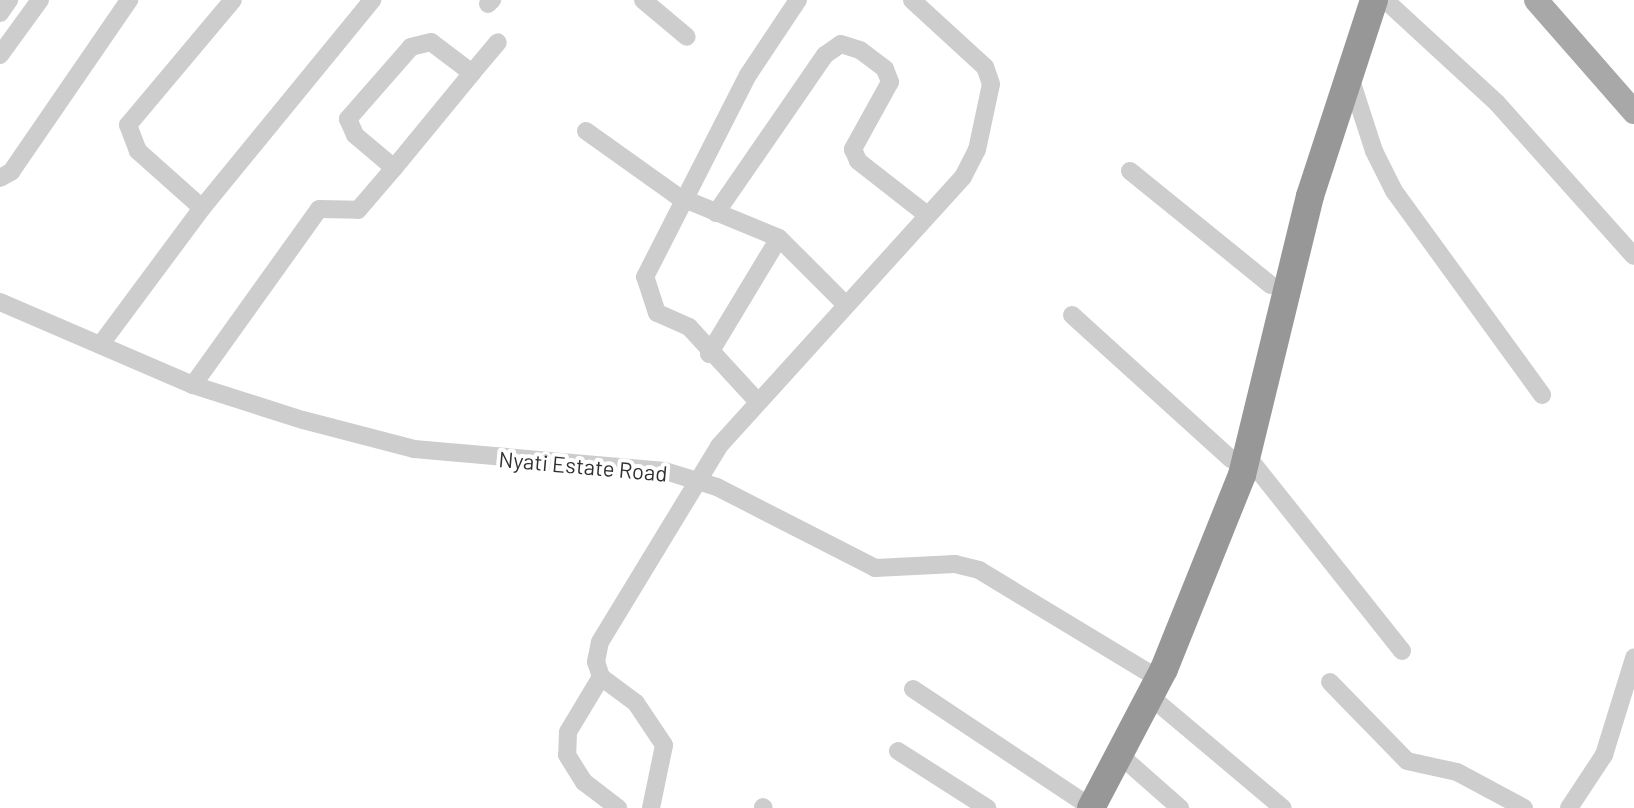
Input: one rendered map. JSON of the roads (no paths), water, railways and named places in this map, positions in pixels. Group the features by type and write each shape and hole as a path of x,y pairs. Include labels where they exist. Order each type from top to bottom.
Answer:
{"highway":[{"path":"1239,457 1271,285 1303,154 1357,0"},
{"path":"1082,805 1121,756 1151,682 1192,564 1239,457 1310,196 1348,70 1374,0"},
{"path":"1082,805 1151,682"}],"main road":[{"path":"1536,0 1634,112"}],"street":[{"path":"0,13 9,0"},
{"path":"2,49 40,0"},
{"path":"0,178 11,172 129,0"},
{"path":"202,208 138,151 128,125 233,0"},
{"path":"101,344 202,208 372,0"},
{"path":"643,0 687,37"},
{"path":"758,402 709,354 689,327 657,313 645,277 682,199 748,75 798,0"},
{"path":"651,808 665,761 664,745 636,703 601,677 596,662 600,642 707,462 845,304 963,177 977,150 991,84 974,53 912,0"},
{"path":"1385,0 1497,103 1634,256"},
{"path":"394,168 355,135 348,119 352,112 420,41 441,48 472,73"},
{"path":"193,385 319,209 327,205 353,212 362,206 498,42"},
{"path":"716,213 825,55 841,44 860,50 885,69 890,82 853,149 858,161 927,215"},
{"path":"1348,70 1374,151 1394,191 1542,395"},
{"path":"586,131 682,199 716,213 726,213 779,238 845,304"},
{"path":"1130,171 1271,285"},
{"path":"709,354 779,238"},
{"name":"Nyati Estate Road","path":"0,302 193,385 414,449 641,467 698,481 875,568 955,564 979,570 1151,682 1283,808"},
{"path":"1072,315 1239,457 1402,651"},
{"path":"1569,808 1604,755 1634,658"},
{"path":"601,677 568,732 567,755 584,782 618,808"},
{"path":"1330,682 1407,761 1457,772 1524,808"},
{"path":"913,689 1082,805"},
{"path":"898,751 987,808"},
{"path":"1121,756 1180,808"}]}
